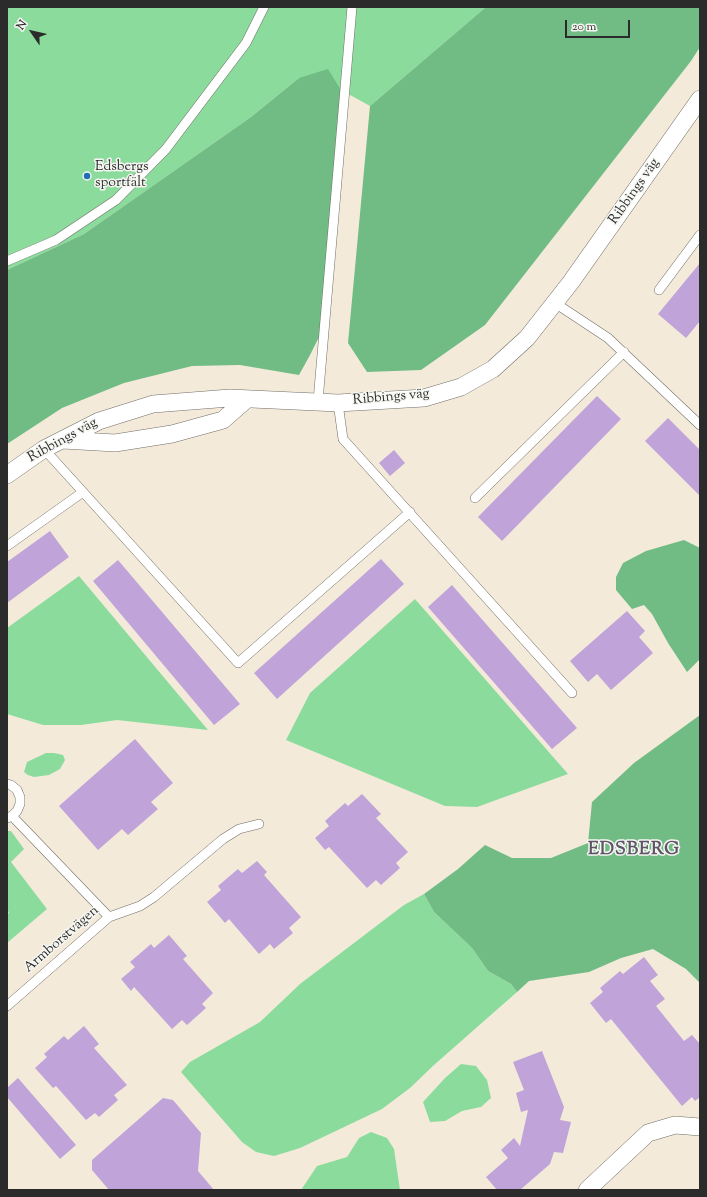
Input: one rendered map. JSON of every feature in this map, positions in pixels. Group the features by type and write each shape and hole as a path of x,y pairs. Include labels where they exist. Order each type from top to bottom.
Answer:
{"street":[{"name":"Ribbings väg","path":"7,475 44,449 99,421 152,404 230,398 338,403 424,398 461,387 493,369 527,338 555,303 700,99"},
{"path":"62,440 115,443 172,434 223,420 247,399"},
{"path":"587,1190 648,1133 675,1125 700,1127"}],"lane":[{"path":"7,261 56,240 116,200 166,149 246,44 264,7"},
{"path":"318,401 352,7"},
{"path":"659,290 700,236"},
{"path":"555,303 608,338 700,425"},
{"path":"475,498 624,352"},
{"path":"338,403 343,439 572,692"},
{"path":"44,449 238,663 410,512"},
{"path":"7,546 82,492"},
{"path":"7,784 11,785 17,790 20,797 20,804 17,811 9,817 109,917"},
{"name":"Armborstvägen","path":"7,1006 109,917 145,903 185,872 223,839 239,829 259,824"}],"green space":[{"name":"Edsbergs sportfält","path":"7,7 486,7 370,106 341,90 299,78 251,117 84,234 7,270"},
{"path":"486,7 700,7 700,47 691,61 485,325 421,370 367,372 348,343 370,106"},
{"path":"328,69 341,90 319,337 299,375 240,365 192,366 124,383 62,408 7,444 7,270 84,234 251,117 299,78"},
{"path":"684,540 700,548 700,659 687,672 668,643 652,614 644,605 632,609 616,590 616,577 623,563 646,551"},
{"path":"79,576 208,730 117,720 81,725 43,725 7,714 7,628"},
{"path":"415,599 568,774 477,807 445,806 286,740 310,693"},
{"path":"700,715 700,983 686,969 653,949 621,958 589,972 529,981 517,992 511,984 488,971 472,948 434,912 424,894 458,869 485,845 512,858 551,858 588,843 592,802 634,763"},
{"path":"46,753 63,755 65,760 60,769 49,775 34,777 24,772 27,762"},
{"path":"7,831 11,831 24,849 11,862 47,909 7,943 7,914 9,913 7,909"},
{"path":"424,894 434,912 472,948 488,971 511,984 517,992 410,1088 382,1109 300,1148 274,1156 256,1152 242,1142 181,1072 190,1062 260,1022 300,984 404,905"},
{"path":"461,1064 476,1066 487,1080 491,1098 481,1107 462,1111 445,1121 430,1122 423,1102 445,1078"},
{"path":"371,1132 387,1138 394,1149 400,1190 301,1190 317,1166 347,1157 359,1138"}],"building":[{"path":"700,263 700,321 686,338 658,314"},
{"path":"597,396 621,419 502,541 478,517"},
{"path":"668,418 700,450 700,496 645,441"},
{"path":"394,450 405,463 390,476 379,463"},
{"path":"50,531 69,557 7,603 7,562"},
{"path":"381,559 404,584 277,699 254,673"},
{"path":"118,560 240,704 214,725 93,581"},
{"path":"452,585 577,728 552,749 428,607"},
{"path":"627,611 645,631 639,637 653,653 611,690 597,674 588,682 570,661"},
{"path":"135,739 173,783 151,802 158,809 128,835 122,829 98,850 59,806"},
{"path":"362,794 381,814 376,818 408,852 396,863 400,868 381,885 376,880 367,888 329,847 325,850 315,838 329,826 325,821 345,803 348,806"},
{"path":"257,861 267,872 264,875 301,917 289,928 293,933 274,949 270,944 259,954 229,919 225,923 207,902 221,890 218,886 238,869 242,873"},
{"path":"169,935 187,956 183,959 213,993 202,1004 206,1008 187,1025 182,1020 172,1029 134,987 131,991 121,979 135,967 130,962 151,944 154,948"},
{"path":"644,957 658,975 650,981 665,999 656,1006 684,1041 692,1035 700,1044 700,1097 695,1101 692,1097 682,1106 611,1019 606,1023 590,1003 603,992 600,988 620,971 623,974"},
{"path":"84,1026 99,1044 94,1048 127,1085 114,1095 118,1100 99,1117 95,1113 86,1120 56,1086 53,1088 35,1068 47,1057 44,1054 64,1036 68,1040"},
{"path":"542,1051 564,1107 560,1120 571,1122 563,1153 554,1152 550,1164 520,1190 497,1190 486,1177 508,1158 501,1150 514,1138 520,1146 528,1110 521,1112 516,1093 524,1090 513,1062"},
{"path":"18,1078 76,1145 60,1159 7,1097 7,1088"},
{"path":"163,1098 173,1100 201,1133 198,1171 214,1190 109,1190 92,1170 92,1160"}],"place":[{"name":"Edsbergs sportfält","path":"87,176"}],"district":[{"name":"EDSBERG","path":"634,851"}]}
